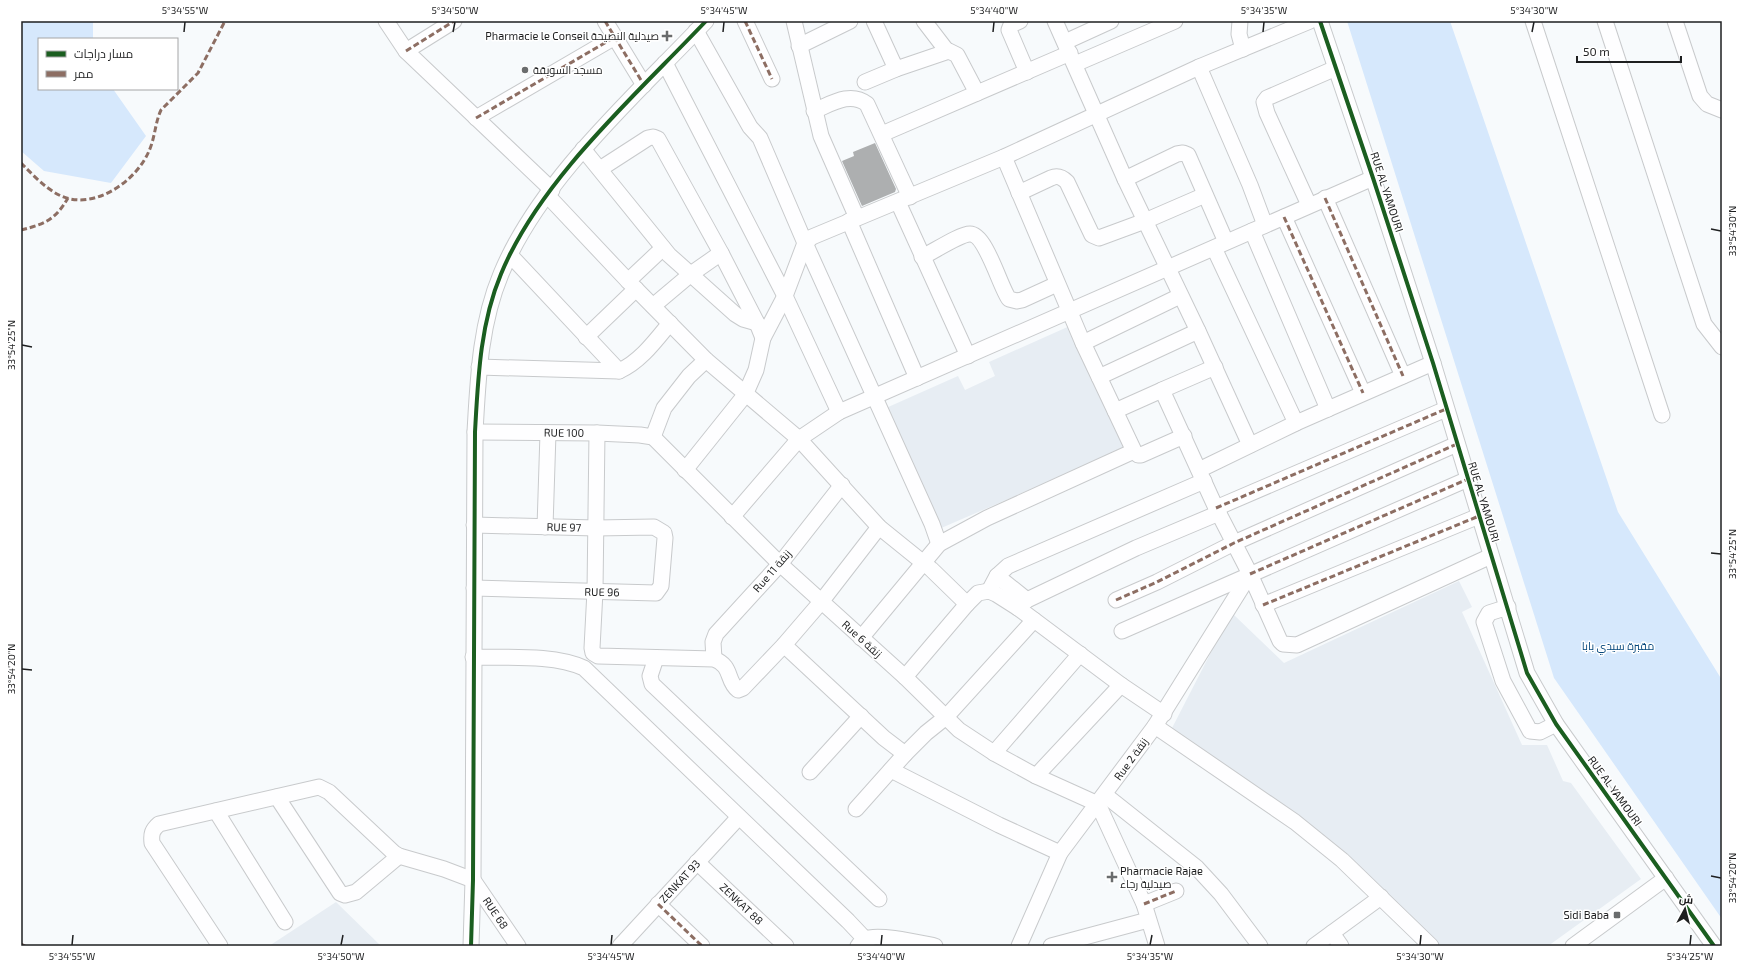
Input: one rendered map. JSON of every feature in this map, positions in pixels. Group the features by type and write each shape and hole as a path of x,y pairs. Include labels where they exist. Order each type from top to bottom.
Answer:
{"street":[{"path":"386,21 406,52 476,118 550,192 632,285 706,360 745,395 799,439 879,527 923,562 967,604"},
{"path":"406,52 454,21"},
{"path":"604,21 644,85"},
{"path":"745,21 772,79"},
{"path":"794,21 821,136 853,220 917,378"},
{"path":"799,46 850,21"},
{"path":"874,21 896,69"},
{"path":"924,21 947,51 957,55 978,94"},
{"path":"1020,21 1011,25 1009,30 1027,72"},
{"path":"1056,21 1125,179 1215,367 1250,445"},
{"path":"1070,53 1111,21"},
{"path":"882,134 978,94 1070,53 1175,21"},
{"path":"1240,21 1239,34 1243,49"},
{"path":"685,470 745,395 756,370 763,338 785,296 805,243 812,237 904,200 1199,67 1310,21"},
{"name":"RUE AL YAMOURI","path":"1320,21 1433,363 1527,673 1556,724 1714,946"},
{"path":"1533,21 1662,415"},
{"path":"1605,21 1704,324 1722,348"},
{"path":"1675,21 1700,96 1707,104 1722,110"},
{"path":"471,946 473,880 475,432 478,367 491,306 501,274 510,255 520,236 550,192 583,149 701,26 750,126 760,138 805,243 932,524 939,544"},
{"path":"476,118 615,37"},
{"path":"864,82 947,51"},
{"path":"665,63 785,296 839,412"},
{"path":"1199,67 1250,185 1258,228 1328,409"},
{"path":"1309,205 1267,113 1264,102 1267,98 1336,68"},
{"path":"814,111 849,98 862,100 871,110 882,134 922,257 968,356"},
{"path":"600,169 648,138 653,137 658,140 721,253 757,323 763,338"},
{"path":"583,149 663,248 735,314 743,319 757,323"},
{"path":"1125,179 1183,153 1188,155 1205,194 1220,245 1296,423"},
{"path":"1004,156 1083,343 1134,451 1138,455 1141,455 1184,436"},
{"path":"1019,193 1055,176 1063,178 1067,182 1094,237 1099,238 1145,221 1205,194"},
{"path":"732,517 799,439 839,412 1373,178"},
{"path":"1325,198 1403,376"},
{"path":"1284,217 1363,393"},
{"path":"922,257 965,235 974,235 978,238 988,254 1009,299 1017,301 1022,300 1058,284"},
{"path":"586,337 663,248"},
{"path":"653,306 691,274 721,253"},
{"path":"510,255 619,371"},
{"path":"1083,343 1180,296"},
{"path":"478,367 619,371 628,368 670,323"},
{"path":"1099,377 1198,331"},
{"path":"653,438 664,408 689,376 706,360"},
{"path":"989,591 997,576 1008,566 1201,475 1250,445 1296,423 1433,363"},
{"path":"1116,411 1215,367"},
{"path":"1162,390 1218,511 1250,574 1280,641 1283,644 1287,646 1297,645 1492,556"},
{"path":"905,677 978,593 989,591 1023,604 1136,548 1446,409"},
{"name":"RUE 100","path":"475,432 640,434 653,438"},
{"path":"545,527 548,433"},
{"path":"598,433 593,653 598,656 714,659 722,662 728,670 735,687 738,690 743,688 821,602 879,527"},
{"name":"Rue 6 زنقة","path":"653,438 780,564 860,638 905,677 959,730 994,753 1036,776 1101,799 1170,845 1197,868 1221,894 1260,946"},
{"path":"1116,600 1157,582 1234,544 1457,444"},
{"path":"860,638 939,544 987,518 1134,451"},
{"path":"1122,631 1468,479"},
{"name":"Rue 11 زنقة","path":"714,659 713,642 716,634 780,564 842,485"},
{"path":"1263,605 1479,516"},
{"name":"RUE 97","path":"474,525 654,528"},
{"name":"RUE 96","path":"474,588 656,593 659,590 662,578 665,538 664,533 654,528"},
{"name":"Rue 2 زنقة","path":"1019,946 1060,853 1164,714 1250,574"},
{"path":"997,576 1023,604 1034,620 1121,685 1164,714"},
{"path":"1508,607 1489,613 1484,622 1502,681 1530,731 1540,732 1556,724"},
{"path":"856,809 904,754 926,733 946,717 1034,620"},
{"path":"784,644 904,754"},
{"path":"994,753 1080,654"},
{"path":"473,657 554,660 573,663 584,668 739,817 863,944 878,937 935,946"},
{"path":"656,658 650,676 652,684 879,899"},
{"path":"1036,776 1121,685"},
{"path":"810,772 861,716"},
{"path":"1155,726 1295,822 1342,860 1431,946"},
{"path":"891,770 999,825 1060,853"},
{"path":"220,946 152,843 153,828 159,824 314,788 323,788 387,848 399,856 444,869 473,880"},
{"path":"277,797 340,893 345,895 356,892 399,856"},
{"path":"1101,799 1144,904 1157,946"},
{"path":"216,811 285,922"},
{"name":"ZENKAT 93","path":"620,946 739,817"},
{"name":"ZENKAT 88","path":"697,862 786,946"},
{"path":"1573,946 1666,878"},
{"name":"RUE 68","path":"473,880 518,946"},
{"path":"1144,904 1176,891"},
{"path":"1314,946 1381,897"},
{"path":"658,904 702,946"},
{"path":"1050,946 1148,920"},
{"path":"1332,933 1342,946"}],"shaded area":[{"path":"1072,325 1128,447 939,529 886,408 958,376 965,390 995,376 989,362"},
{"path":"1459,581 1472,607 1462,612 1522,745 1547,745 1563,781 1571,783 1641,879 1548,946 1441,946 1366,875 1171,730 1224,627 1234,615 1284,663"},
{"path":"336,902 381,946 269,946"}],"green space":[{"path":"21,21 93,21 93,38 38,38 38,90 114,90 146,136 111,183 44,171 21,151"},
{"name":"مقبرة سيدي بابا","path":"1347,21 1450,21 1618,512 1722,680 1722,919 1554,678"}],"building":[{"path":"875,143 896,189 895,192 862,206 842,161 854,156 853,152"}],"marked path":[{"path":"21,163 49,189 59,195 72,199 85,200 99,197 124,183 143,162 149,151 161,110 198,73 225,21"},
{"path":"406,51 454,21"},
{"path":"605,21 644,85"},
{"path":"745,21 772,79"},
{"path":"476,118 615,37"},
{"path":"21,230 37,226 49,220 59,211 68,198"},
{"path":"1325,198 1403,376"},
{"path":"1284,217 1363,393"},
{"path":"1216,508 1446,409"},
{"path":"1116,600 1157,582 1234,543 1457,444"},
{"path":"1250,574 1468,479"},
{"path":"1263,605 1479,516"},
{"path":"1144,904 1176,891"},
{"path":"658,904 702,946"},
{"path":"21,944 25,946"}],"cycle path":[{"path":"471,946 473,880 475,432 481,352 488,312 501,274 518,239 540,205 592,140 706,21"},
{"path":"1320,21 1433,363 1527,673 1556,724 1714,946"}],"place":[{"name":"Pharmacie le Conseil صيدلية النصيحة","path":"667,36"},
{"name":"مسجد السويقة","path":"525,70"},
{"name":"Pharmacie Rajae صيدلية رجاء","path":"1112,877"},
{"name":"Sidi Baba","path":"1617,915"}]}
